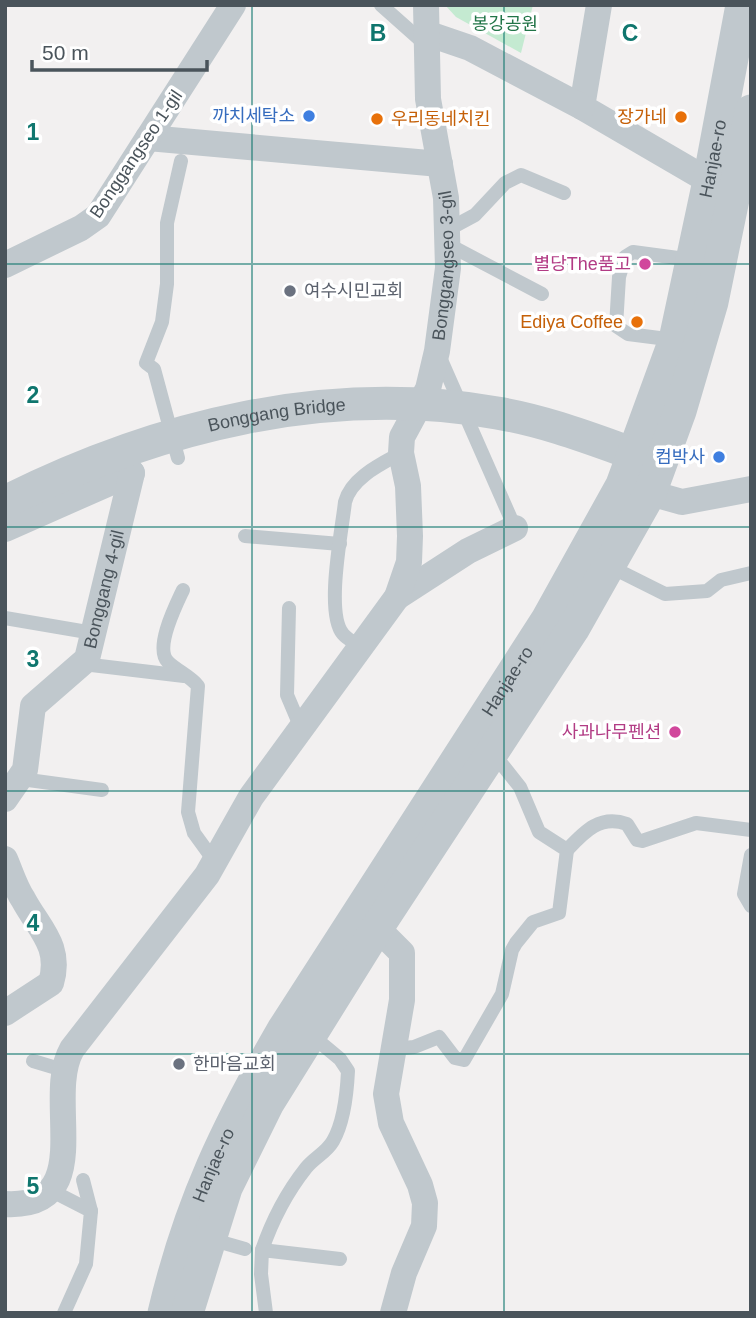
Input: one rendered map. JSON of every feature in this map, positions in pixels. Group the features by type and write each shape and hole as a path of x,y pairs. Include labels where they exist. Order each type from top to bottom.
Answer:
{"street":[{"name":"Bonggangseo 1-gil","path":"5,265 93,221 233,5"},
{"name":"Bonggangseo 3-gil","path":"402,445 428,389 437,351 449,237 428,99 426,5"},
{"path":"582,107 599,5"},
{"name":"Hanjae-ro","path":"164,1313 191,1215 206,1176 243,1099 283,1030 553,610 622,485 675,340 709,181 742,5"},
{"path":"426,39 480,52 582,107 709,181"},
{"name":"Hanjae-ro","path":"187,1313 226,1188 309,1033 573,629 650,493 680,411 712,302 751,111"},
{"path":"148,138 440,164"},
{"name":"Bonggang Bridge","path":"5,502 150,441 222,422 275,412 353,405 411,405 497,413 562,428 634,454"},
{"path":"5,1204 42,1200 51,1191 64,1147 63,1070 72,1049 215,862 251,796 397,597 409,562 410,536 408,486 402,445"},
{"path":"634,454 650,493 682,502 751,489"},
{"name":"Bonggang 4-gil","path":"5,529 132,473 83,664 33,706 14,779"},
{"path":"397,597 468,551 515,528"},
{"path":"5,859 21,897 50,941 55,961 51,983 5,1013"},
{"path":"377,928 402,953 402,1000 386,1094 387,1110 420,1185 425,1203 424,1226 404,1273 393,1313"}],"lane":[{"path":"381,5 426,39"},
{"path":"178,458 154,369 146,363 162,322 167,284 167,223 181,161"},
{"path":"542,294 449,237 475,215 505,183 521,175 564,193"},
{"path":"675,340 628,334 616,326 620,270 625,257 633,252 693,260"},
{"path":"437,351 515,528"},
{"path":"360,647 343,635 337,617 335,594 349,490 402,445"},
{"path":"246,536 340,544"},
{"path":"609,566 665,594 707,591 721,580 751,573"},
{"path":"183,590 166,632 164,653 165,660 198,686 188,812 194,833 215,862"},
{"path":"289,608 287,695 301,729"},
{"path":"5,618 93,633"},
{"path":"83,664 188,677"},
{"path":"492,752 520,787 538,832 567,850"},
{"path":"14,779 102,790"},
{"path":"393,1049 414,1047 439,1037 455,1058 464,1060 502,994 516,943 533,922 559,913 567,850 591,825 611,822 627,824 637,840 642,841 696,823 751,830"},
{"path":"751,855 744,894 751,906"},
{"path":"266,1313 254,1273 275,1218 296,1182 313,1160 329,1148 339,1124 348,1071 340,1059 309,1033"},
{"path":"33,1061 63,1070"},
{"path":"64,1313 86,1264 90,1211 83,1180"},
{"path":"51,1191 90,1211"},
{"path":"208,1239 245,1250"},
{"path":"262,1250 340,1259"}],"green space":[{"name":"봉강공원","path":"445,5 533,5 521,53 456,17"}],"place":[{"name":"까치세탁소","path":"309,116"},
{"name":"장가네","path":"681,117"},
{"name":"우리동네치킨","path":"377,119"},
{"name":"별당The품고","path":"645,264"},
{"name":"여수시민교회","path":"290,291"},
{"name":"Ediya Coffee","path":"637,322"},
{"name":"컴박사","path":"719,457"},
{"name":"사과나무펜션","path":"675,732"},
{"name":"한마음교회","path":"179,1064"}]}
